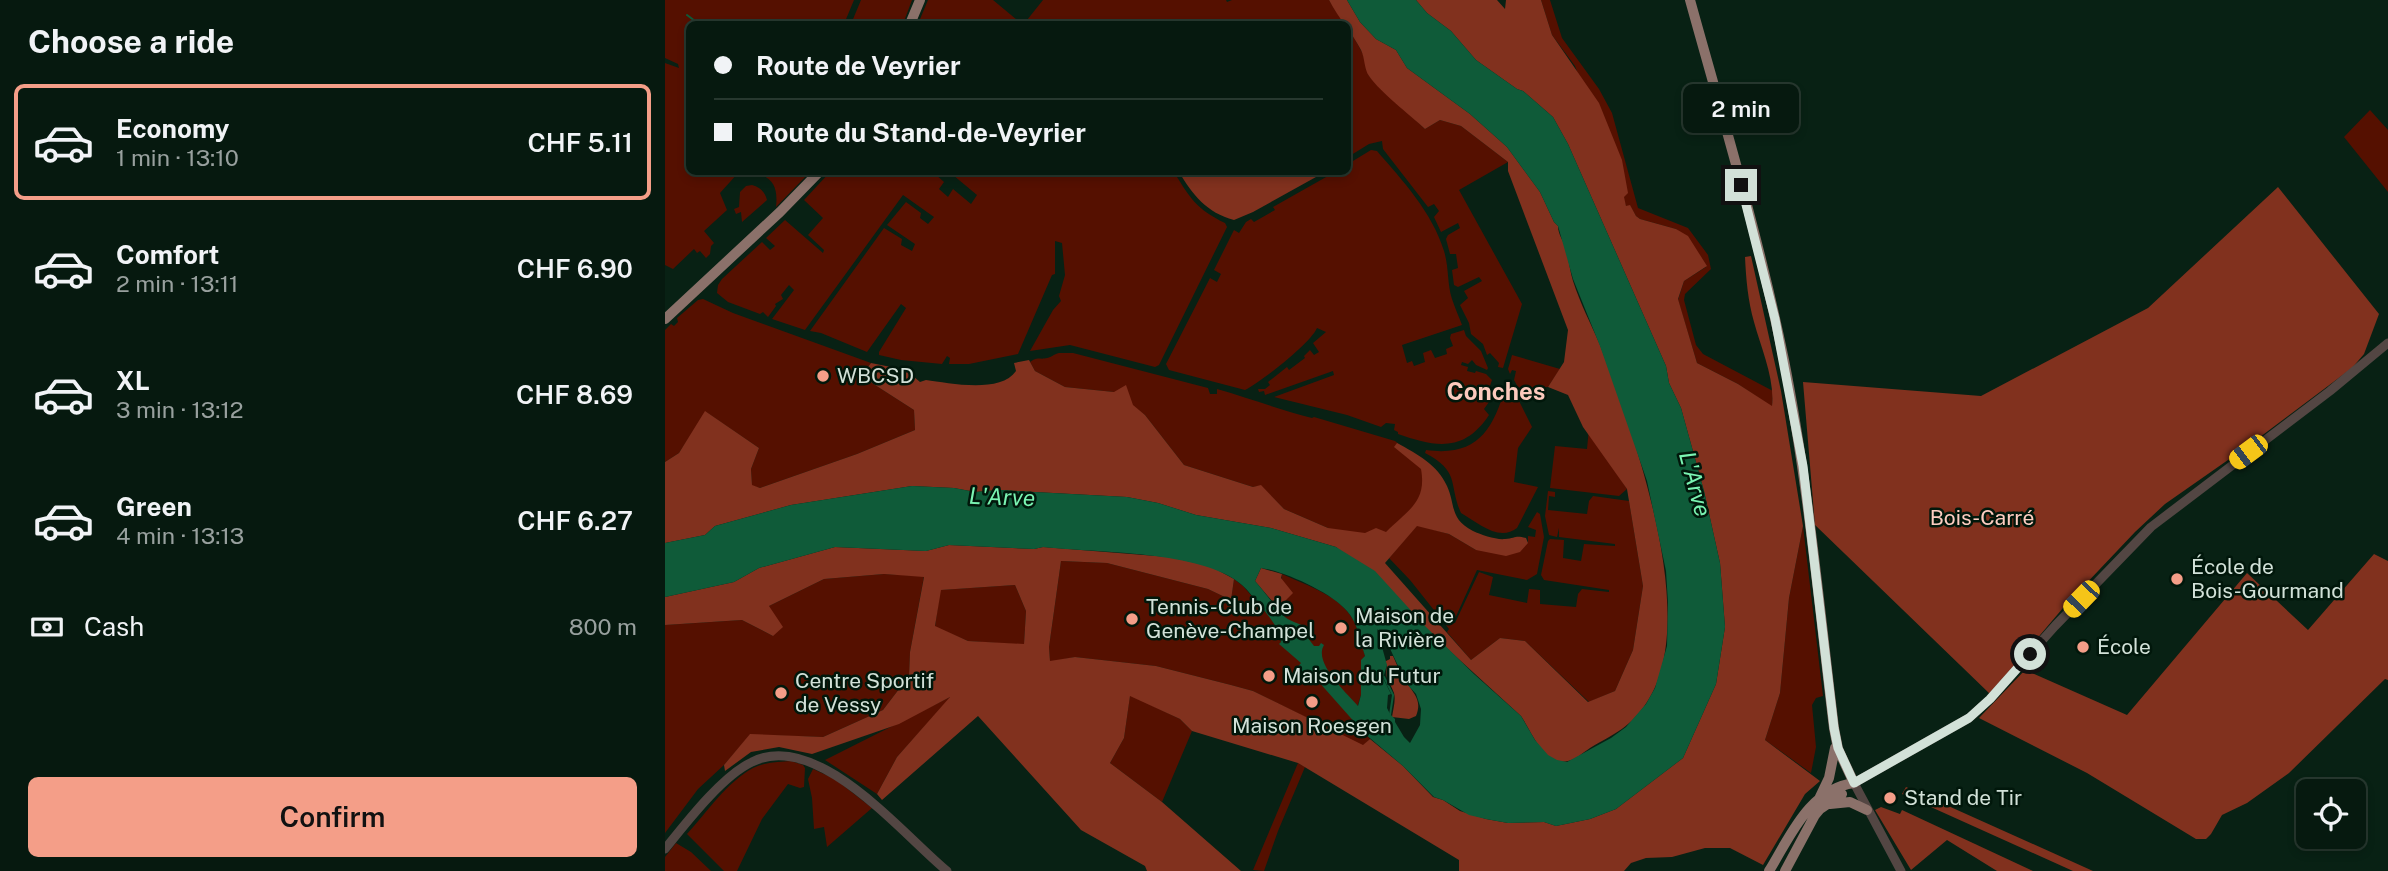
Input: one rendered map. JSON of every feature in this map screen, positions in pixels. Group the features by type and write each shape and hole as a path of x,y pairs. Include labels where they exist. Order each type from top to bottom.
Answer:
{"main road":[{"path":"911,21 919,0"},
{"path":"1690,0 1755,240 1784,362 1812,527 1836,738 1841,757 1854,783 1842,786 1807,810 1769,871"},
{"path":"665,319 781,212 815,175"},
{"path":"1785,871 1822,802 1832,770 1836,738"},
{"path":"1822,802 1846,802 1867,810"}],"street":[{"path":"1901,871 1854,783 1969,718 2151,527 2349,376 2388,343"},
{"path":"665,849 708,800 740,769 758,759 778,755 811,763 847,783 947,871"}],"shaded area":[{"path":"665,0 854,0 845,21 686,21 686,175 736,175 720,193 727,210 704,231 714,243 710,254 706,258 694,249 673,269 665,265 665,63 679,68 678,64 665,58"},
{"path":"861,0 912,0 904,21 852,21"},
{"path":"928,0 993,0 1018,21 919,21"},
{"path":"1043,0 1329,0 1344,21 1029,21"},
{"path":"1541,0 1550,0 1562,38 1599,89 1612,113 1638,208 1688,228 1708,255 1711,269 1685,294 1684,300 1696,345 1703,354 1773,391 1772,407 1738,384 1697,363 1678,300 1684,281 1706,267 1676,229 1640,219 1630,206 1626,206 1575,66 1552,35"},
{"path":"1351,32 1363,54 1369,76 1425,129 1440,120 1461,126 1508,162 1459,190 1522,304 1503,368 1498,367 1499,363 1490,353 1487,355 1483,344 1471,334 1460,305 1468,298 1464,291 1482,281 1479,277 1458,287 1454,285 1452,270 1458,268 1456,254 1450,254 1446,239 1460,228 1458,223 1441,232 1434,217 1439,211 1434,204 1428,207 1383,149 1382,141 1369,144 1351,155"},
{"path":"2370,110 2388,130 2388,192 2344,137"},
{"path":"1371,150 1377,151 1416,198 1439,237 1447,263 1450,293 1462,325 1402,345 1407,363 1412,361 1414,366 1425,362 1423,353 1431,350 1435,358 1447,354 1446,349 1453,346 1451,334 1464,330 1466,336 1481,351 1487,370 1472,360 1468,364 1462,362 1461,365 1468,367 1467,371 1486,374 1492,380 1486,397 1491,399 1484,409 1489,415 1469,436 1459,441 1448,444 1424,442 1398,434 1394,430 1395,424 1386,423 1381,427 1347,415 1274,397 1334,375 1333,371 1265,395 1264,391 1259,392 1258,389 1265,389 1270,385 1268,382 1287,367 1289,370 1305,358 1310,350 1314,355 1319,352 1313,343 1326,332 1317,328 1296,352 1245,390 1169,370 1166,364 1210,278 1217,282 1221,274 1214,270 1234,230 1239,233 1246,222 1251,219 1254,222 1275,210 1273,207 1330,175 1351,175 1351,162"},
{"path":"762,175 807,175 776,207 775,189"},
{"path":"827,175 936,175 944,182 939,189 948,197 953,189 971,204 977,195 953,175 1176,175 1195,202 1227,227 1159,365 1155,367 1070,345 1030,351 1061,301 1059,296 1065,275 1062,243 1055,241 1055,274 1052,275 1018,354 969,364 949,364 950,358 947,356 942,364 879,355 906,308 901,304 867,352 810,331 884,228 902,239 901,245 912,251 915,244 887,225 906,202 921,213 920,218 928,224 934,217 903,195 805,330 772,319 794,290 789,285 781,295 783,299 775,304 768,317 763,312 760,314 728,302 717,293 722,279 762,242 770,250 775,246 766,238 785,220 823,253 824,250 808,235 823,218 804,200"},
{"path":"752,185 762,190 767,200 742,222 741,212 736,214 734,209 739,207 740,192 746,186"},
{"path":"703,299 733,313 871,363 861,376 914,410 915,430 857,454 760,488 752,486 751,469 759,448 706,412 679,453 665,462 665,330 671,324 674,326 678,322 677,318 698,300"},
{"path":"1059,353 1073,353 1208,388 1210,394 1217,394 1217,389 1395,441 1435,472 1433,496 1378,558 1328,528 1284,509 1261,486 1253,487 1184,465 1145,415 1114,392 1065,387 1035,371 1030,362"},
{"path":"1512,355 1560,369 1548,387 1519,389 1514,380 1516,371 1512,370 1510,374 1508,369"},
{"path":"1505,388 1515,393 1532,427 1518,448 1514,482 1538,487 1517,528 1503,533 1489,530 1461,513 1449,473 1444,466 1425,453 1426,450 1458,449 1480,438 1495,417"},
{"path":"1589,428 1627,489 1619,496 1550,488 1555,446 1587,449"},
{"path":"1548,491 1555,492 1555,497 1549,496 1548,510 1587,514 1589,501 1593,496 1629,501 1643,586 1633,650 1615,691 1589,702 1525,641 1500,638 1471,660 1447,632 1449,629 1410,580 1389,558 1417,525 1449,534 1476,550 1528,543 1528,536 1535,537 1536,530 1528,527 1537,512 1540,514 1544,537 1537,574 1527,580 1477,570 1453,623 1479,572 1493,577 1489,595 1527,603 1529,589 1540,590 1540,604 1576,607 1578,594 1582,589 1609,592 1544,580 1541,575 1550,539 1564,540 1563,558 1581,561 1584,544 1615,546 1559,537 1559,528 1557,537 1549,535 1545,516"},
{"path":"1803,526 1823,696 1816,698 1812,705 1816,747 1811,773 1765,740 1780,693 1789,598"},
{"path":"1061,561 1107,563 1208,589 1231,600 1234,579 1269,616 1278,608 1282,574 1323,593 1342,606 1360,635 1365,656 1361,661 1361,695 1353,720 1370,739 1363,746 1253,691 1156,666 1075,657 1050,662 1049,647"},
{"name":"Centre Sportif de Vessy","path":"884,574 924,576 910,652 909,676 883,710 823,737 750,735 698,789 665,833 665,625 742,620 773,636 769,606 824,579"},
{"path":"1015,585 1026,611 1024,645 968,641 935,627 940,590"},
{"path":"1130,695 1180,719 1192,731 1162,802 1110,763 1124,738"},
{"path":"952,696 897,757 877,794 825,760"},
{"path":"791,761 805,768 804,787 788,784 762,819 737,871 724,871 687,834 726,789 744,774 762,765"},
{"path":"1298,763 1305,767 1264,871 1253,870"},
{"path":"813,769 835,779 872,808 827,847 824,827 814,829 808,779"},
{"path":"676,843 691,852 711,871 665,871 665,857"}],"green space":[{"path":"1329,0 1347,0 1360,22 1376,39 1396,50 1407,68 1470,114 1507,147 1540,192 1558,226 1576,289 1629,425 1657,525 1665,575 1667,623 1662,666 1647,702 1628,724 1574,759 1559,761 1552,758 1539,746 1521,716 1336,547 1271,528 1196,515 1127,497 1000,490 975,492 912,486 791,505 715,526 705,535 665,543 665,462 679,453 705,411 759,448 751,469 752,485 760,488 857,454 915,430 914,410 861,376 871,363 906,370 920,382 926,380 960,385 987,385 1008,378 1016,371 1014,363 1029,360 1035,371 1065,387 1114,392 1126,385 1133,405 1145,415 1184,465 1253,487 1261,485 1284,509 1328,528 1365,533 1376,528 1386,532 1414,505 1421,490 1421,469 1394,447 1397,443 1426,460 1443,478 1454,511 1465,526 1493,538 1526,538 1528,543 1520,552 1506,556 1476,550 1449,534 1417,526 1385,563 1471,660 1500,638 1525,641 1588,702 1615,691 1633,650 1643,586 1627,489 1583,427 1568,395 1548,387 1564,362 1568,330 1508,171 1508,162 1461,126 1440,120 1425,129 1374,83 1366,70 1361,50 1351,34 1351,21 1342,21"},
{"path":"1416,0 1497,0 1505,9 1506,0 1541,0 1552,35 1599,103 1622,160 1628,193 1624,197 1626,206 1630,205 1640,219 1676,229 1688,236 1707,266 1684,281 1678,299 1697,363 1738,384 1772,406 1769,374 1748,290 1745,257 1751,256 1781,391 1803,526 1789,598 1780,693 1765,740 1820,781 1805,794 1763,865 1730,848 1705,848 1672,857 1646,858 1631,863 1624,871 1459,871 1459,860 1298,763 1192,731 1180,719 1130,696 1124,738 1110,763 1162,802 1241,871 1147,871 1145,866 1081,830 978,716 882,800 877,794 897,757 950,697 899,724 812,754 779,747 751,752 725,771 724,765 750,734 823,737 883,710 909,676 910,652 924,577 884,574 824,579 769,606 783,627 773,636 742,620 665,625 665,597 734,582 759,568 835,547 926,551 949,545 1034,549 1043,547 1169,557 1210,566 1234,579 1231,600 1208,589 1107,563 1061,561 1049,647 1050,661 1075,657 1156,666 1253,691 1363,745 1370,739 1403,766 1433,797 1460,811 1486,819 1508,823 1544,822 1556,826 1590,819 1616,809 1683,758 1716,684 1725,627 1720,563 1681,408 1669,383 1666,366 1568,144 1553,117 1523,91 1476,60 1451,31 1427,13","holes":["1015,585 1026,611 1024,644 968,641 935,626 941,590"]},
{"path":"1181,175 1320,175 1234,220 1208,208"},
{"name":"Bois-Carré","path":"2278,187 2379,314 2364,354 2352,368 2165,504 2063,608 1990,694 1815,525 1803,382 1981,396 2148,308"},
{"path":"2374,554 2388,561 2388,680 2385,679 2289,773 2247,803 2222,815 2206,839 2196,839 2087,773 1979,718 2025,670 2127,715 2247,573 2308,630"},
{"path":"1261,568 1282,574 1281,578 1293,593 1278,608 1255,581"},
{"path":"1390,656 1393,656 1418,702 1416,716 1409,719 1392,717 1395,696 1384,662 1390,659"},
{"path":"1906,787 2093,871 2073,871 1902,794"},
{"path":"1881,807 1900,814 1902,810 2033,871 1997,871 1947,840 1911,870 1875,810"}],"water":[{"name":"L'Arve","path":"1347,0 1416,0 1427,13 1451,31 1476,60 1523,91 1553,117 1568,144 1666,366 1669,383 1681,408 1704,491 1720,563 1725,627 1716,684 1683,758 1616,809 1590,819 1556,826 1544,822 1508,823 1469,815 1434,797 1365,734 1318,681 1296,669 1301,663 1279,644 1280,637 1273,622 1242,585 1202,565 1176,559 1043,547 1034,549 949,545 926,551 835,547 759,568 734,582 665,597 665,543 705,535 715,526 791,505 912,486 975,492 1000,490 1127,497 1196,515 1271,528 1336,547 1375,571 1426,627 1521,716 1535,740 1548,755 1557,760 1567,762 1626,727 1646,704 1655,688 1667,646 1666,571 1647,481 1600,346 1573,279 1558,226 1540,192 1507,147 1470,114 1407,68 1396,50 1376,39 1360,22","holes":["1261,568 1282,573 1319,590 1340,604 1351,616 1365,656 1361,660 1361,695 1358,706 1327,669 1323,660 1324,645 1321,643 1314,646 1305,634 1308,630 1285,617 1255,581","1377,629 1386,640 1406,683 1416,694 1421,709 1420,725 1410,743 1387,708 1388,695 1391,694 1383,678 1387,665"]}],"waterway":[{"path":"687,15 695,21"},
{"path":"1384,677 1393,695 1390,715"}],"place":[{"name":"WBCSD","path":"823,376"},
{"name":"École de Bois-Gourmand","path":"2177,579"},
{"name":"Tennis-Club de Genève-Champel","path":"1132,619"},
{"name":"Maison de la Rivière","path":"1341,628"},
{"name":"École","path":"2083,647"},
{"name":"Maison du Futur","path":"1269,676"},
{"name":"Centre Sportif de Vessy","path":"781,693"},
{"name":"Maison Roesgen","path":"1312,702"},
{"name":"Stand de Tir","path":"1890,798"}],"district":[{"name":"Conches","path":"1496,392"}],"route":[{"path":"1741,185 1775,319 1803,466 1834,728 1838,748 1854,783 1969,718 2030,654"}]}
